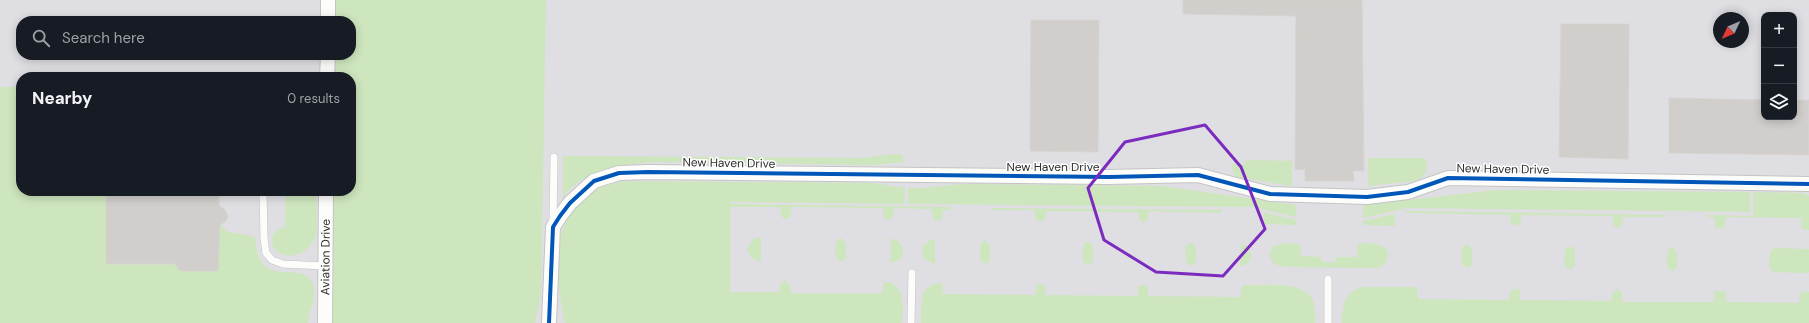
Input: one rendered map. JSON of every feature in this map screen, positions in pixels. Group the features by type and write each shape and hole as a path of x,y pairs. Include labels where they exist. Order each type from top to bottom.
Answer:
{"street":[{"path":"328,0 328,16"},
{"path":"327,72 328,60"},
{"name":"New Haven Drive","path":"553,227 570,203 594,181 606,176 632,172 1093,177 1198,175 1270,194 1367,197 1408,192 1448,178 1809,184"},
{"name":"Aviation Drive","path":"324,323 326,196"},
{"path":"549,323 553,227"}],"lane":[{"path":"553,227 554,157"},
{"path":"263,196 264,238 266,253 272,260 283,264 325,266"},
{"path":"910,323 912,273"},
{"path":"1328,278 1328,323"}],"highlighted area":[{"path":"1205,125 1241,167 1265,229 1223,276 1156,272 1104,240 1088,188 1125,142"}],"shaded area":[{"path":"0,0 1809,0 1809,323 0,323"}],"green space":[{"path":"335,0 546,0 541,295 535,323 331,323 332,196 356,196 356,72 334,72 334,60 356,60 356,16 335,16"},
{"path":"0,87 16,87 16,196 106,196 106,264 175,264 180,271 218,271 220,222 226,231 255,237 258,255 264,265 272,270 300,273 307,276 313,284 314,289 314,299 308,318 308,323 0,323"},
{"path":"902,154 904,162 872,165 654,162 630,165 606,169 584,178 574,185 563,198 563,156 864,158"},
{"path":"1368,158 1425,158 1427,169 1424,175 1415,181 1368,186"},
{"path":"1246,160 1292,161 1292,186 1237,177 1233,173 1232,164 1245,164"},
{"path":"623,181 873,183 905,188 904,204 730,202 730,204 950,207 950,210 943,210 942,219 937,221 933,218 932,209 894,208 893,217 889,220 884,217 883,208 792,207 790,217 785,219 781,216 780,207 730,207 730,292 779,292 780,285 784,280 790,285 791,293 882,293 884,282 891,283 900,291 902,297 902,323 565,323 558,278 558,256 561,235 569,217 581,201 599,189"},
{"path":"962,184 1162,186 1296,205 1296,217 1253,207 908,204 908,188"},
{"path":"1496,190 1750,192 1750,212 1407,208 1363,218 1363,205"},
{"path":"1753,192 1803,193 1809,196 1809,230 1802,229 1801,218 1726,217 1724,229 1715,228 1715,218 1708,217 1708,215 1753,216"},
{"path":"286,196 316,196 317,231 312,244 305,251 297,254 288,256 281,254 275,250 272,243 273,234 279,229 285,228"},
{"path":"992,208 1222,210 1222,213 1148,211 1148,219 1143,223 1139,220 1138,212 1046,211 1045,220 1040,222 1035,219 1035,210 992,210"},
{"path":"1406,211 1666,215 1666,217 1623,217 1622,226 1618,228 1613,225 1613,216 1521,215 1521,222 1516,226 1511,224 1510,215 1406,213"},
{"path":"1263,212 1296,220 1296,225 1264,224"},
{"path":"1395,214 1395,226 1363,225 1363,221"},
{"path":"761,237 761,262 751,258 747,248 753,239"},
{"path":"841,238 846,244 846,258 841,262 835,255 835,248 838,239"},
{"path":"891,238 899,242 903,249 902,257 899,260 890,263"},
{"path":"930,240 935,240 935,264 925,260 922,254 922,247"},
{"path":"982,241 985,241 990,245 990,260 987,264 981,262 980,260"},
{"path":"1085,242 1093,245 1093,261 1089,265 1084,263 1083,258"},
{"path":"1191,242 1196,248 1196,262 1191,266 1187,264 1185,247"},
{"path":"1241,243 1247,246 1251,253 1248,262 1245,265 1240,266"},
{"path":"1283,243 1300,244 1301,256 1321,257 1321,261 1331,263 1336,261 1336,257 1357,257 1359,243 1382,246 1387,252 1388,258 1384,264 1378,268 1284,267 1274,264 1269,256 1272,247"},
{"path":"1464,245 1469,245 1472,250 1472,264 1468,268 1463,266 1462,261 1461,253"},
{"path":"1567,247 1572,247 1575,250 1575,266 1571,269 1566,268 1565,263 1564,254"},
{"path":"1669,248 1674,248 1677,253 1677,267 1673,271 1669,269 1667,264"},
{"path":"1774,248 1809,249 1809,272 1773,272 1769,267 1770,252"},
{"path":"942,283 943,294 1035,295 1037,284 1043,284 1045,286 1045,295 1138,296 1138,286 1144,285 1148,288 1148,296 1240,297 1242,285 1282,285 1301,289 1308,294 1314,304 1315,323 921,323 922,303 925,292 933,285"},
{"path":"1362,287 1415,287 1417,289 1418,299 1509,300 1510,292 1515,288 1520,290 1520,300 1612,301 1612,293 1617,289 1622,293 1622,302 1714,302 1714,291 1724,291 1726,293 1726,302 1799,303 1800,294 1802,291 1809,292 1809,323 1342,323 1345,301 1351,293"}],"building":[{"path":"1183,0 1362,0 1364,171 1353,171 1354,181 1305,181 1305,169 1295,170 1296,16 1183,14"},
{"path":"1031,20 1099,20 1098,152 1030,151"},
{"path":"1561,24 1629,24 1628,159 1559,157"},
{"path":"1669,98 1761,100 1761,120 1797,120 1797,100 1809,100 1809,155 1669,153"},
{"path":"106,196 219,196 219,205 225,210 228,217 226,221 220,225 218,271 180,271 175,264 106,264"}],"cycle path":[{"path":"549,323 553,227 570,203 594,181 619,173 648,172 1109,177 1198,175 1270,194 1367,197 1408,192 1448,178 1809,184"}]}
